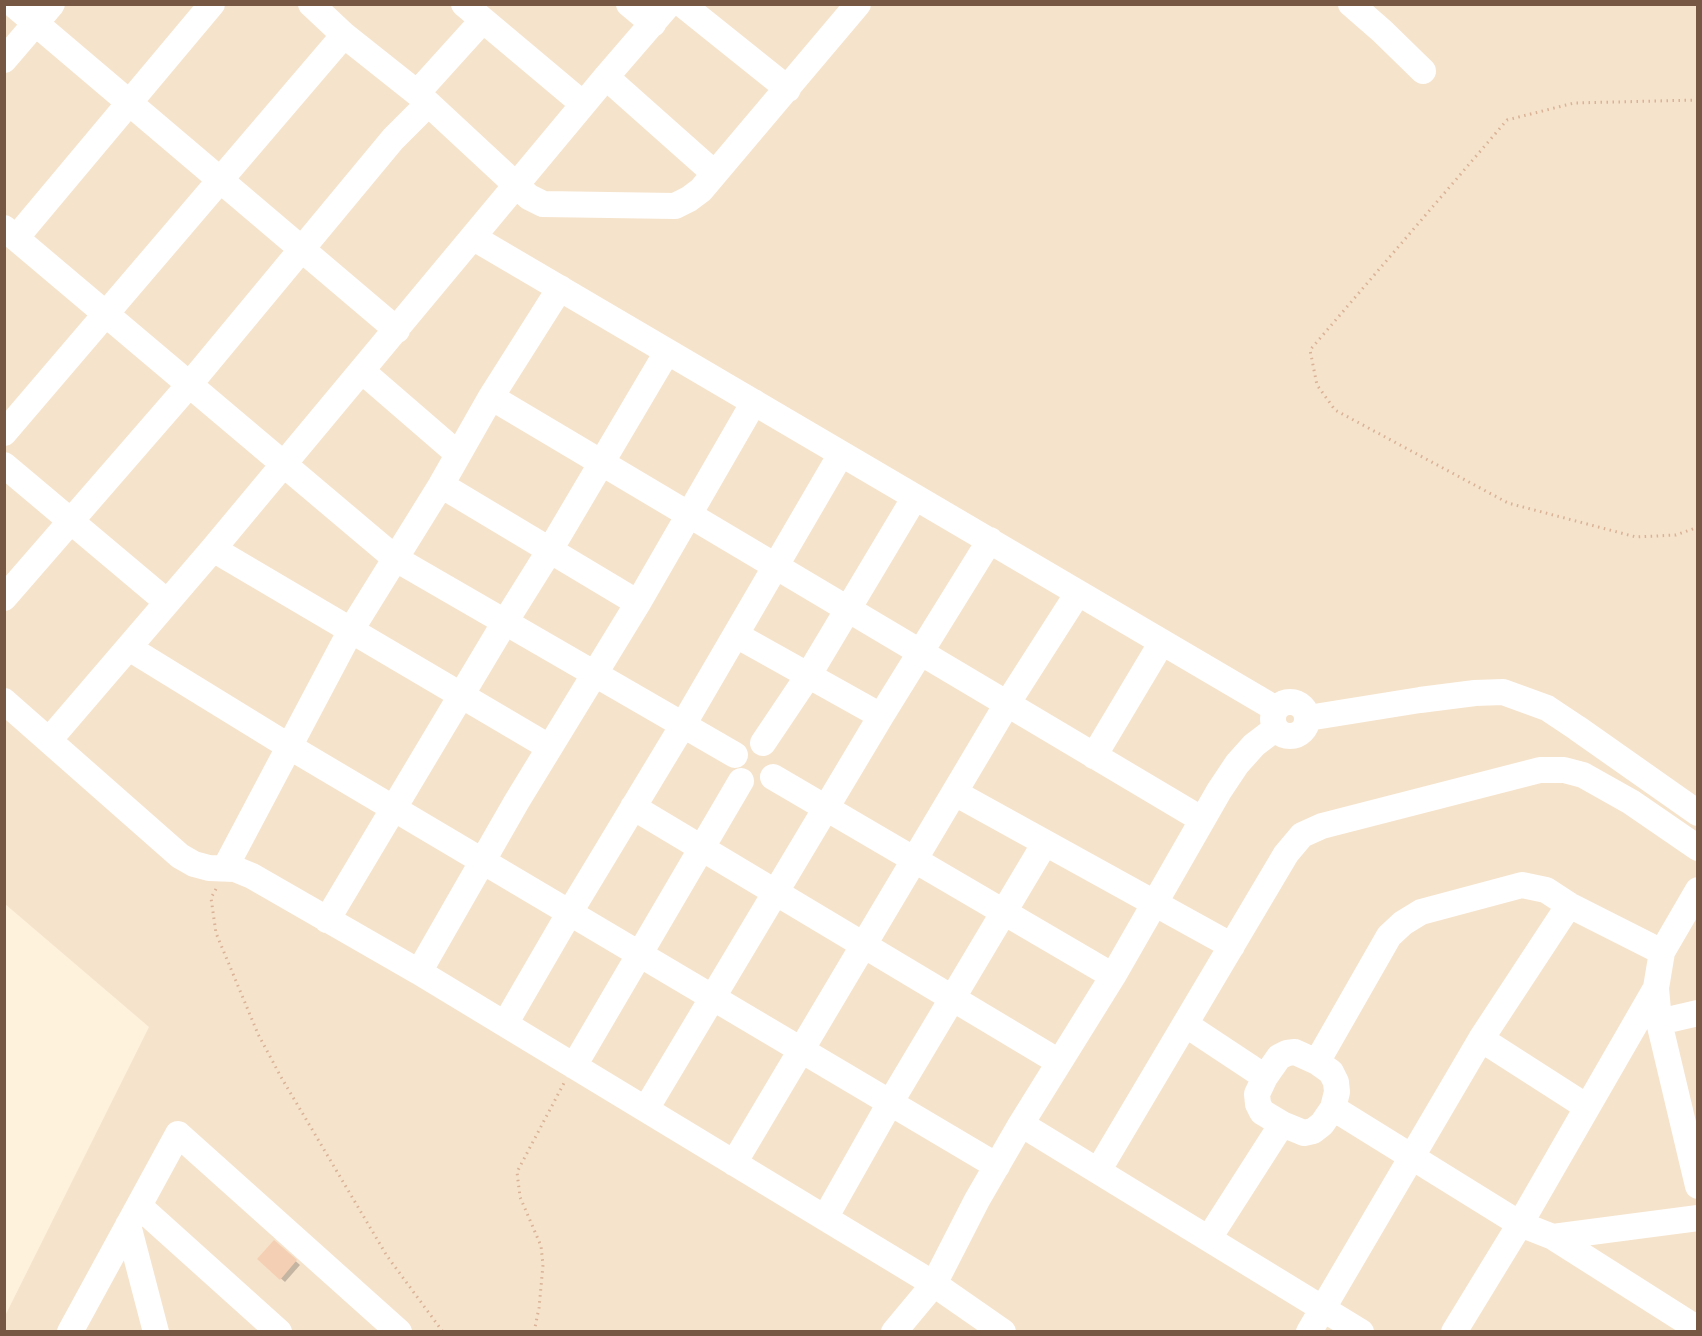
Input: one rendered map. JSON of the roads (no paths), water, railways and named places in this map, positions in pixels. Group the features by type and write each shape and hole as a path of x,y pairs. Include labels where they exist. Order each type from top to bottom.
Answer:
{"street":[{"path":"13,4 398,330"},
{"path":"4,60 52,4"},
{"path":"212,4 129,102 10,233 396,559 735,755"},
{"path":"629,4 653,24"},
{"path":"50,739 398,330 516,185 669,4"},
{"path":"682,4 788,89"},
{"path":"1351,4 1423,70"},
{"path":"315,6 344,35 422,99 529,197 543,204 675,206 701,190 788,89 854,6"},
{"path":"4,598 189,385 393,139 422,99 473,12 584,104"},
{"path":"4,433 344,35"},
{"path":"606,77 714,173"},
{"path":"474,238 1162,642 1276,719 1282,735 1291,737 1300,734 1306,728 1308,718 1431,698 1503,692 1546,708 1698,813"},
{"path":"225,868 351,630 441,485 491,397 560,288"},
{"path":"327,920 668,352"},
{"path":"362,371 458,454"},
{"path":"491,397 1201,819"},
{"path":"419,972 549,747 638,603 754,402"},
{"path":"505,1024 841,454"},
{"path":"4,465 167,602"},
{"path":"441,485 638,603"},
{"path":"763,743 808,676 915,497"},
{"path":"646,1109 775,891 990,540"},
{"path":"213,549 549,747"},
{"path":"734,1163 913,859 1007,704 1078,593"},
{"path":"736,635 881,716"},
{"path":"1094,756 1162,642"},
{"path":"129,648 290,747 997,1166"},
{"path":"4,700 180,856 194,864 209,868 225,868 252,876 419,972 934,1284 1003,1332"},
{"path":"894,1332 934,1284 1021,1124 1113,976 1201,819 1237,764 1276,719"},
{"path":"752,742 763,743 773,751 777,764 773,777 764,784 752,786 741,781 735,773 733,764 735,755 742,746 752,742"},
{"path":"1098,1171 1286,854 1302,835 1322,826 1540,770 1564,770 1583,775 1631,802 1698,848"},
{"path":"773,777 1113,976"},
{"path":"574,1066 638,953 741,781"},
{"path":"955,793 1232,946"},
{"path":"633,807 1059,1062"},
{"path":"825,1218 1045,843"},
{"path":"1317,1062 1389,936 1403,923 1421,912 1522,885 1546,890 1569,905 1662,952"},
{"path":"1698,890 1662,952 1656,988 1659,1022 1698,1186"},
{"path":"1309,1332 1481,1039 1569,905"},
{"path":"1454,1332 1520,1224 1656,988"},
{"path":"1659,1022 1698,1013"},
{"path":"1185,1024 1265,1077"},
{"path":"1481,1039 1587,1107"},
{"path":"1295,1052 1317,1062 1330,1072 1336,1082 1337,1092 1333,1108 1322,1124 1313,1131 1304,1133 1282,1124 1262,1112 1258,1104 1257,1094 1265,1077 1279,1057 1287,1053 1295,1052"},
{"path":"1333,1108 1520,1224 1553,1237 1698,1329"},
{"path":"1021,1124 1362,1332"},
{"path":"1209,1238 1282,1124"},
{"path":"70,1332 178,1134 399,1332"},
{"path":"133,1215 156,1332"},
{"path":"133,1215 279,1332"},
{"path":"1553,1237 1698,1218"}]}
